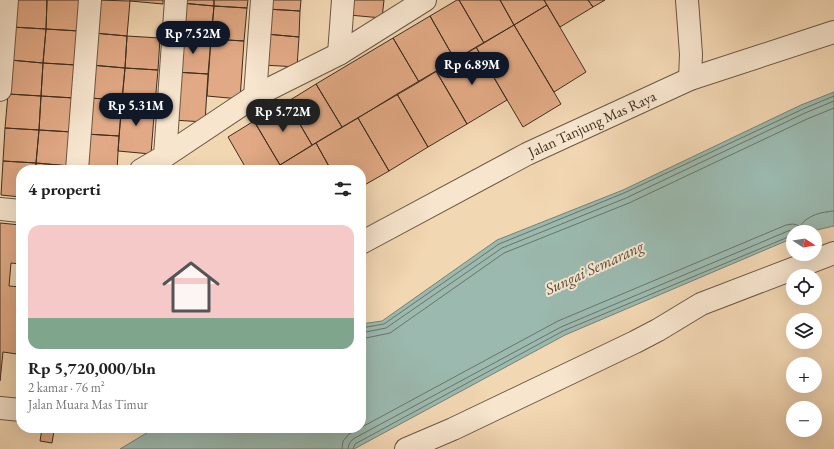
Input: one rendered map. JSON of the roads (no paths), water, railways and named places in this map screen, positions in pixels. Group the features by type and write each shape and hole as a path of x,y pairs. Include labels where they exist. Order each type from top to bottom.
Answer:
{"street":[{"path":"0,90 7,0"},
{"path":"77,165 90,0"},
{"path":"165,156 176,0"},
{"path":"254,96 262,0"},
{"path":"339,54 343,0"},
{"path":"150,165 254,96 339,54 425,0"},
{"path":"687,0 691,54 690,79"},
{"name":"Jalan Tanjung Mas Raya","path":"366,240 527,154 690,79 834,32"},
{"path":"0,209 16,211"},
{"path":"406,449 453,429 635,342 701,304 834,252"},
{"path":"0,408 16,410"}],"water":[{"name":"Sungai Semarang","path":"834,92 834,226 822,229 822,225 786,225 786,241 565,335 354,449 120,449 147,433 366,433 366,323 382,321 497,240 623,190 801,105"}]}
